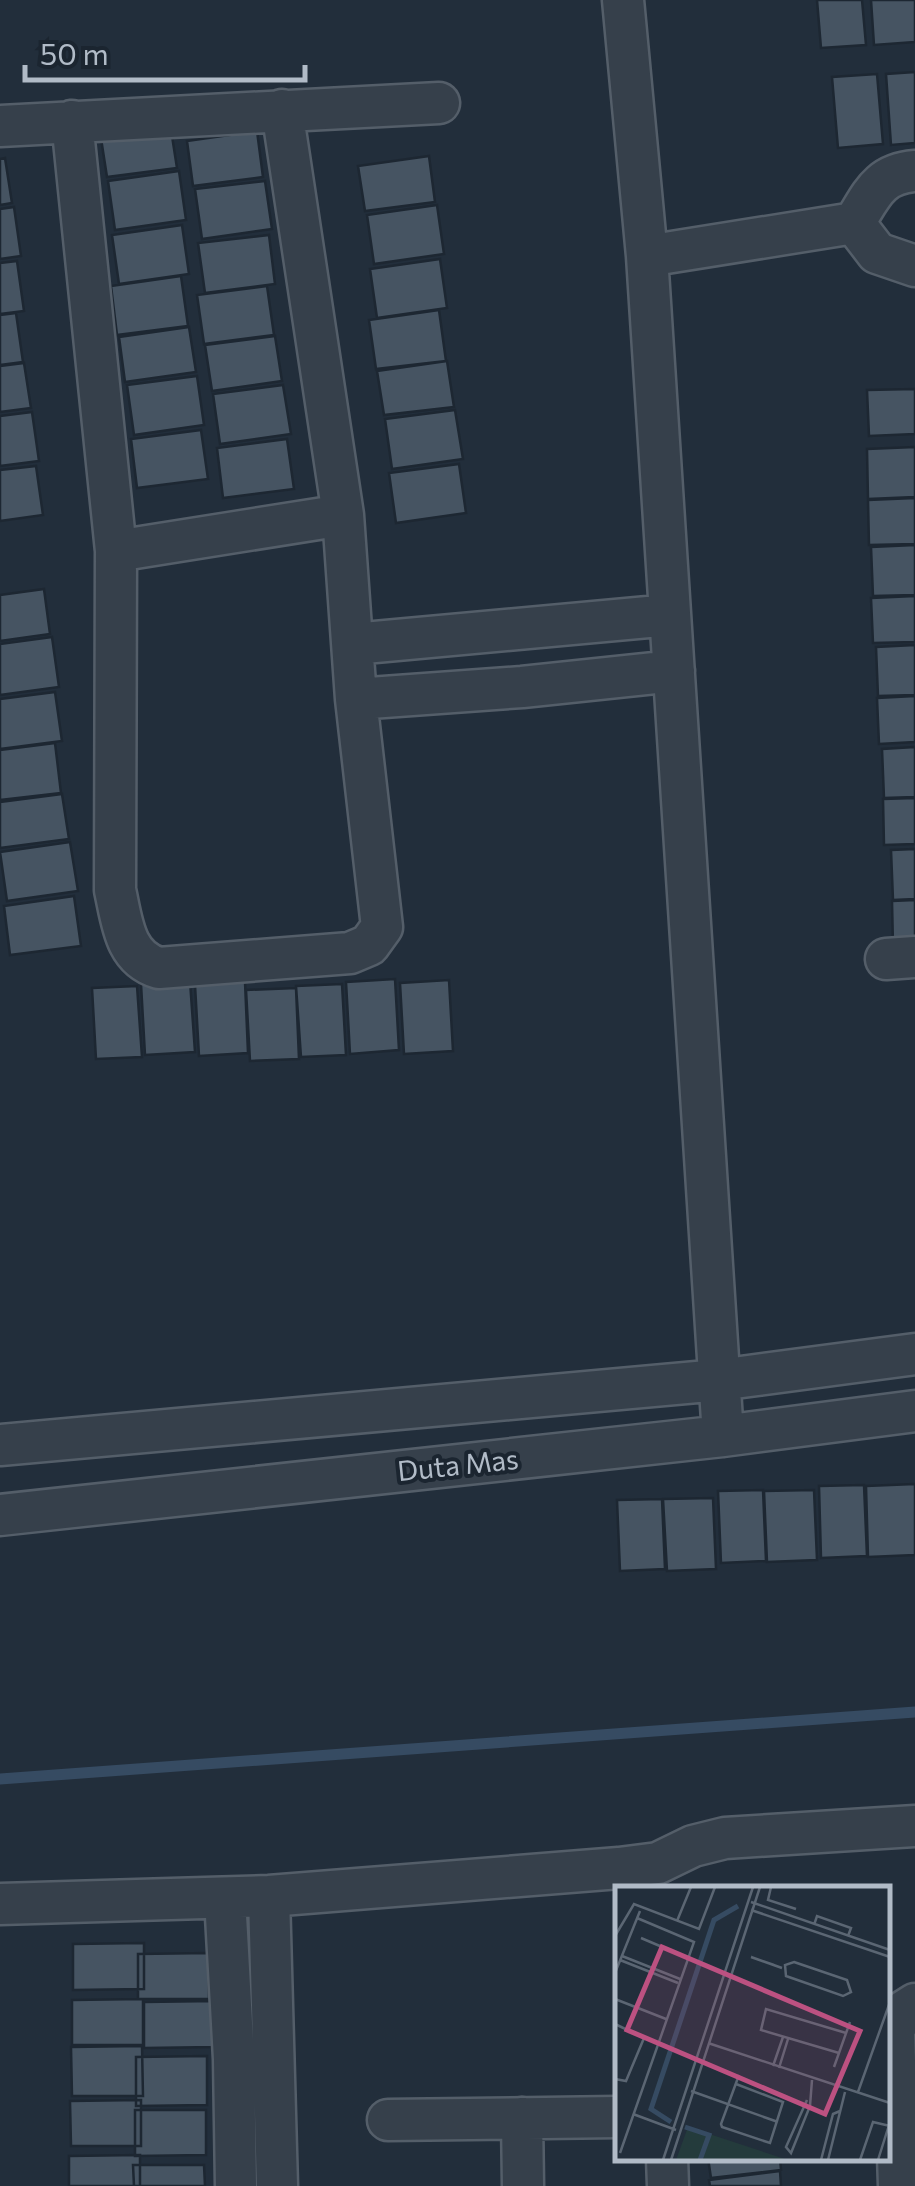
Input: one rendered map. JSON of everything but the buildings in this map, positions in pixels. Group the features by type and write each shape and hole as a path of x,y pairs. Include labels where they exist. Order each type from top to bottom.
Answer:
{"street":[{"path":"623,0 647,256 723,1436"},
{"path":"0,126 439,102"},
{"path":"72,122 116,551 115,890 125,934 135,954 146,964 160,968 350,953 369,944 382,927 356,698 343,516 282,110"},
{"path":"647,256 854,223 882,181 898,172 915,171"},
{"path":"854,223 877,253 915,266"},
{"path":"116,551 343,516"},
{"path":"353,644 670,615"},
{"path":"356,698 674,672"},
{"path":"0,1445 719,1380 915,1354"},
{"name":"Duta Mas","path":"0,1515 915,1412"},
{"path":"0,1904 225,1898 659,1876 693,1846 725,1838 915,1826"},
{"path":"269,1896 276,2186"},
{"path":"225,1898 236,2186"},
{"path":"899,2186 894,2030 904,2012 915,2004"},
{"path":"388,2120 615,2116"},
{"path":"522,2118 523,2186"}],"waterway":[{"path":"0,1779 915,1712"}]}
